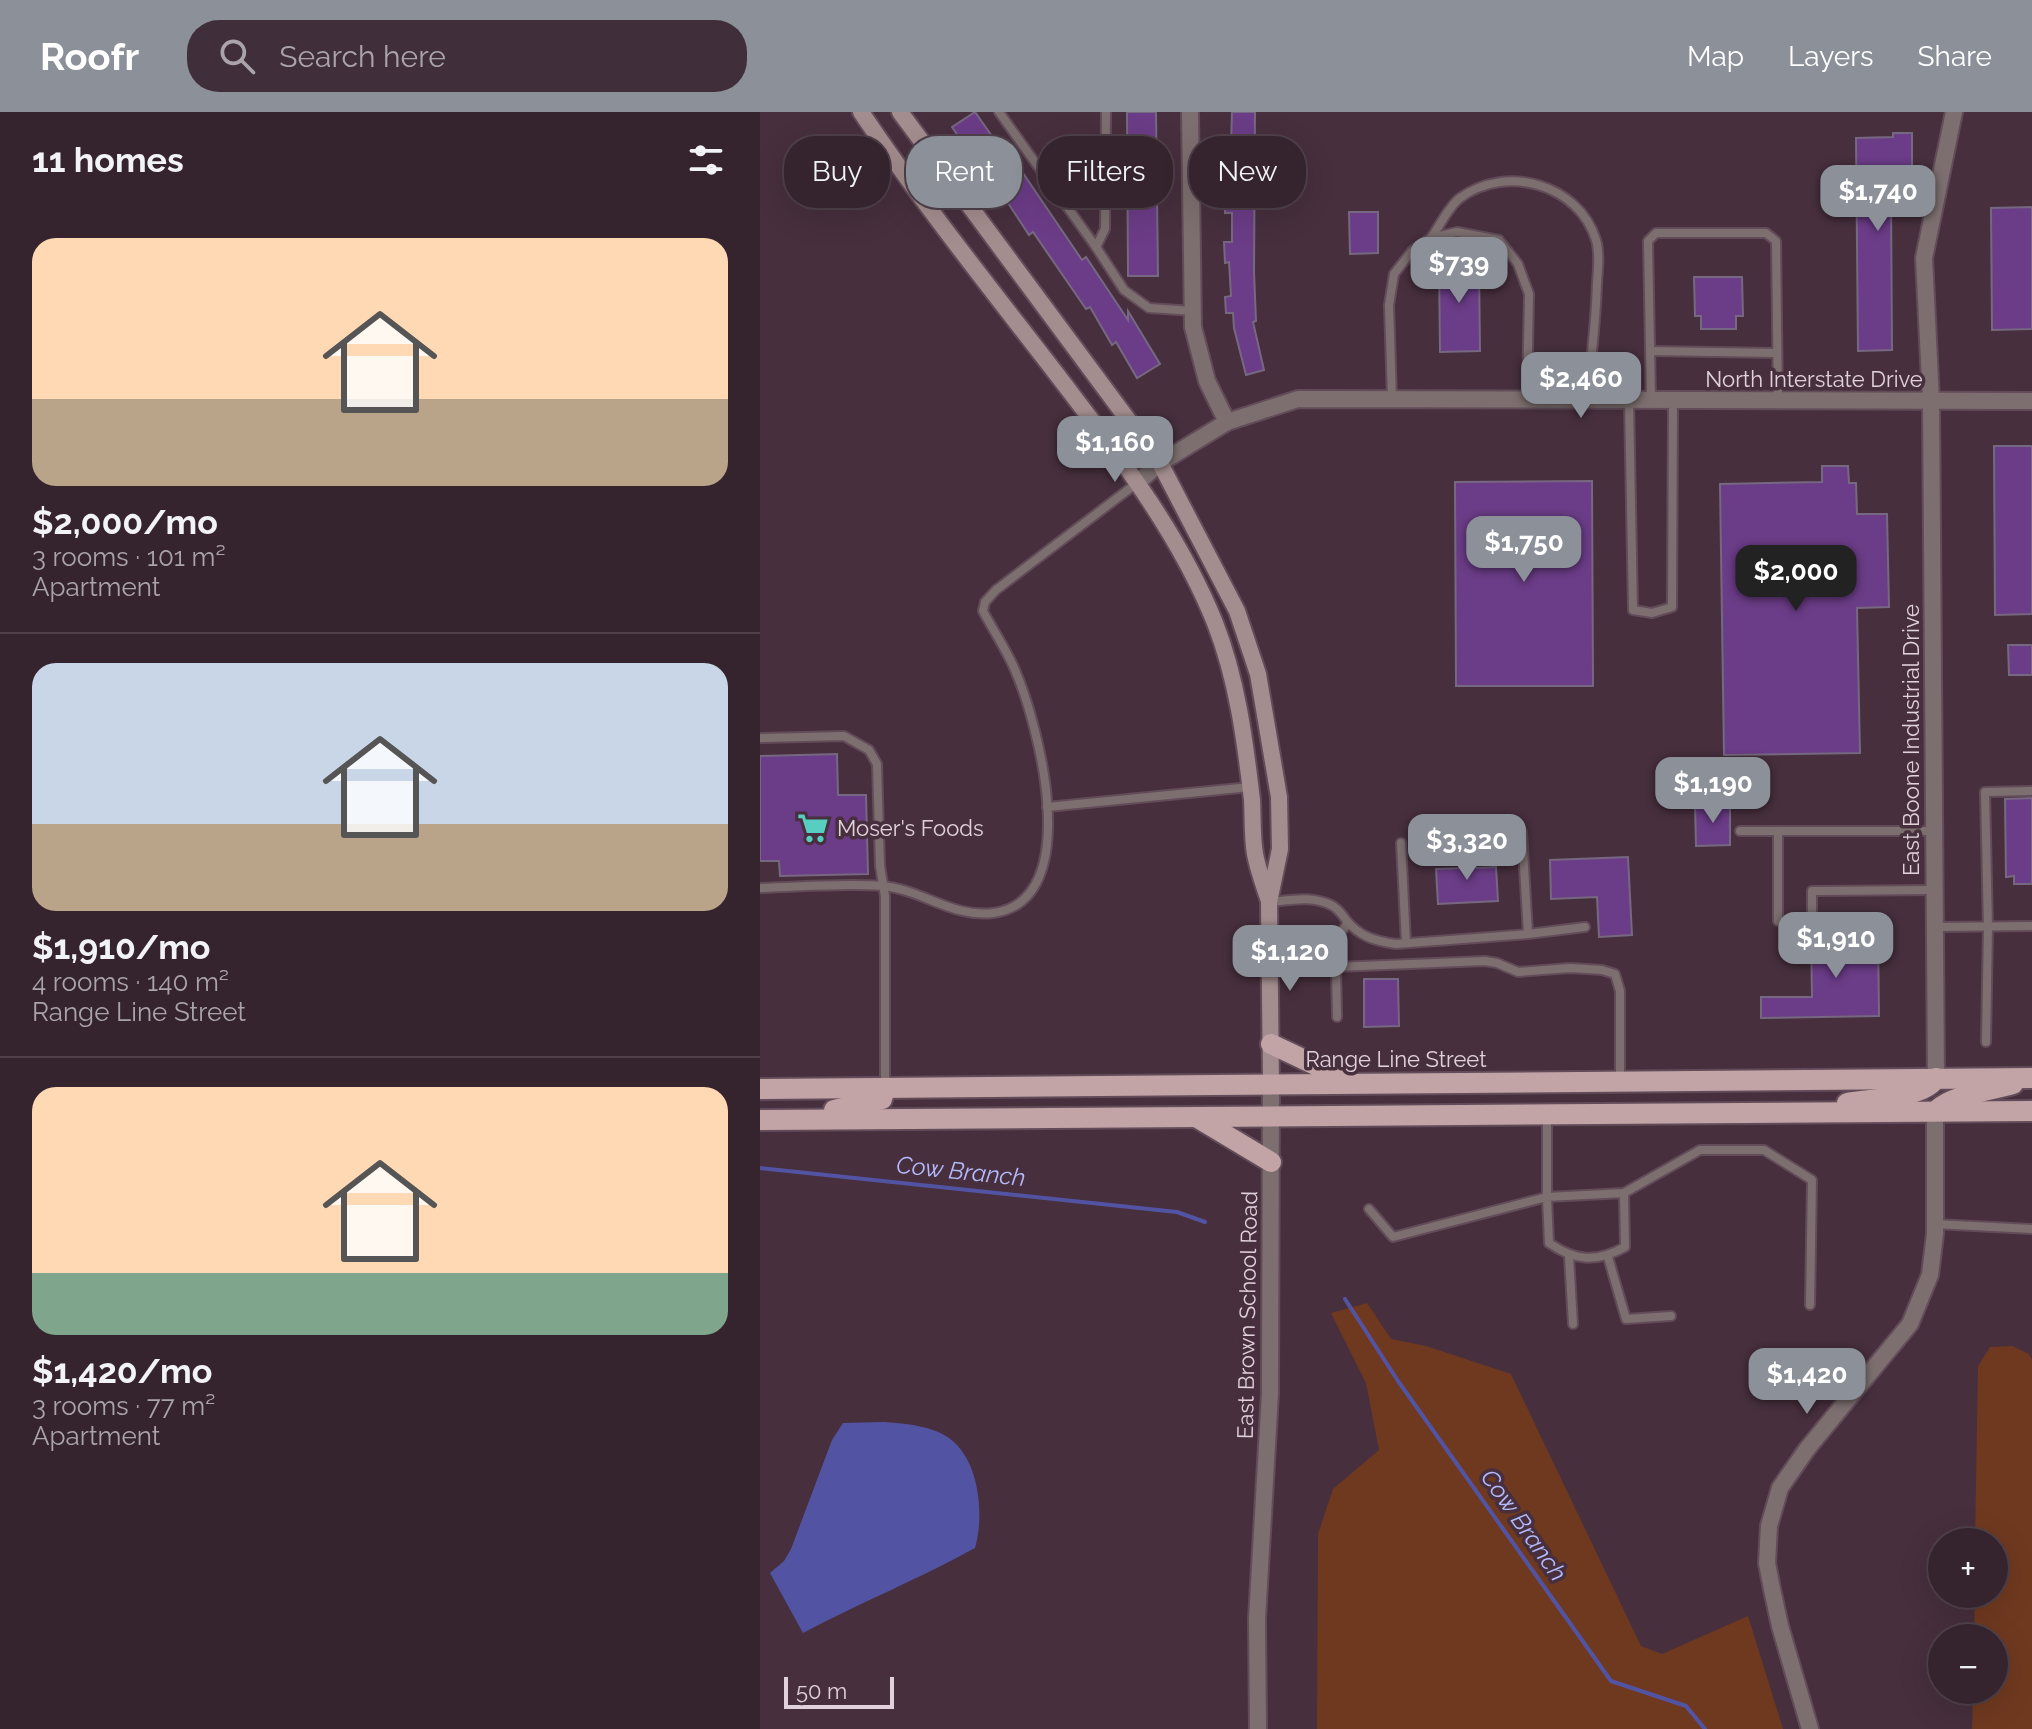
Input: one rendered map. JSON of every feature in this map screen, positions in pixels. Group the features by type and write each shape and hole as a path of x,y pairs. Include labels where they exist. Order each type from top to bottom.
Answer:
{"main road":[{"name":"East Brown School Road","path":"861,112 903,175 1138,482 1187,563 1214,622 1240,712 1255,854 1269,902"},
{"name":"East Brown School Road","path":"900,112 1160,463 1237,611 1258,674 1279,797 1280,849 1269,902 1271,1084"},
{"path":"1271,1044 1354,1083"},
{"path":"1794,1112 1921,1092 1932,1086 1936,1078"},
{"name":"Range Line Street","path":"760,1089 2032,1078"},
{"path":"1935,1111 1945,1102 1959,1097 2032,1078"},
{"path":"795,1120 876,1102 882,1099 885,1088"},
{"path":"760,1120 2032,1111"},
{"path":"1196,1117 1271,1162"}],"street":[{"path":"1190,112 1193,327 1207,381 1227,422"},
{"name":"East Boone Industrial Drive","path":"1936,1078 1931,401 1924,258 1954,112"},
{"name":"North Interstate Drive","path":"1138,482 1160,463 1227,422 1298,399 2032,401"},
{"name":"East Brown School Road","path":"1258,1729 1257,1619 1270,1393 1271,1084"},
{"path":"1810,1729 1772,1589 1767,1563 1769,1526 1780,1488 1807,1449 1910,1324 1930,1275 1935,1224 1935,1111"}],"lane":[{"path":"999,112 1124,290 1149,308 1193,311"},
{"path":"1096,247 1105,229 1106,112"},
{"path":"1392,400 1389,305 1394,274 1412,251 1431,238 1457,200 1477,188 1510,181 1548,186 1569,200 1586,217 1597,242 1596,322 1587,400"},
{"path":"1431,238 1457,232 1499,240 1518,264 1529,294 1527,400"},
{"path":"1651,401 1648,241 1656,233 1766,233 1776,241 1778,401"},
{"path":"1651,351 1777,353"},
{"path":"1629,400 1633,610 1652,613 1672,607 1673,401"},
{"path":"760,888 883,886 909,892 958,911 988,913 1010,907 1031,891 1045,866 1048,847 1041,757 1015,669 983,611 985,602 996,590 1138,482"},
{"path":"760,738 844,736 869,750 877,764 878,834 883,886 885,1088"},
{"path":"1047,807 1250,787"},
{"path":"1986,1042 1988,927 1985,792 2032,791"},
{"path":"1740,831 1934,831"},
{"path":"1778,831 1778,921 1812,921 1812,891 1934,890"},
{"path":"1522,832 1528,934"},
{"path":"1401,843 1406,943"},
{"path":"1269,902 1309,899 1325,902 1337,908 1360,935 1375,941 1406,943 1585,927"},
{"path":"1337,1017 1336,967 1330,957 1336,939 1348,923"},
{"path":"1935,927 2032,926"},
{"path":"1336,967 1485,961 1518,972 1570,968 1615,974 1620,991 1620,1081"},
{"path":"1547,1114 1549,1243 1569,1257 1608,1257 1625,1247 1624,1193"},
{"path":"1369,1209 1393,1237 1547,1197 1624,1193 1700,1150 1764,1150 1812,1180 1810,1305"},
{"path":"1935,1224 2032,1229"},
{"path":"1569,1257 1573,1324"},
{"path":"1608,1257 1626,1319 1671,1316"}],"shaded area":[{"path":"1367,1303 1391,1339 1426,1346 1511,1374 1641,1646 1662,1654 1748,1616 1783,1729 1317,1729 1318,1534 1333,1489 1379,1450 1366,1383 1331,1313"},
{"path":"2012,1346 2029,1354 2032,1360 2032,1729 1972,1729 1973,1704 2008,1704 2008,1624 1974,1624 1975,1608 2008,1608 2008,1528 1975,1528 1978,1366 1990,1347"},
{"path":"885,1422 940,1433 963,1453 978,1493 979,1522 975,1548 803,1633 770,1573 784,1561 791,1549 832,1440 843,1423"}],"building":[{"path":"975,112 992,136 958,136 952,127"},
{"path":"1127,112 1156,112 1156,136 1127,136"},
{"path":"1232,112 1255,112 1255,136 1231,136"},
{"path":"1893,133 1912,133 1912,172 1903,172 1903,198 1891,198 1892,350 1858,351 1856,138 1893,137"},
{"path":"1022,172 1038,195 1038,208 1047,208 1082,260 1086,257 1128,320 1128,311 1160,364 1137,378 1116,342 1112,345 1090,307 1086,309 1033,232 1029,235 1011,208 1022,208"},
{"path":"2032,207 2032,329 1992,330 1991,208"},
{"path":"1128,208 1157,208 1158,276 1128,276"},
{"path":"1225,208 1254,208 1256,321 1253,322 1264,370 1246,375 1233,313 1226,313 1225,297 1231,296 1224,242 1232,242 1232,213 1225,213"},
{"path":"1349,212 1378,212 1378,253 1350,254"},
{"path":"1471,253 1471,265 1479,265 1480,351 1440,352 1439,262 1455,262 1455,254"},
{"path":"1694,277 1742,277 1743,316 1736,316 1736,329 1701,329 1701,316 1695,316"},
{"path":"1994,446 2032,446 2032,614 1995,615"},
{"path":"1822,466 1848,466 1849,483 1856,483 1857,514 1887,514 1889,607 1857,608 1860,753 1724,755 1720,484 1822,482"},
{"path":"1592,481 1593,686 1456,686 1455,482"},
{"path":"2008,645 2032,645 2032,675 2009,675"},
{"name":"Moser's Foods","path":"837,754 838,795 866,795 868,874 780,876 779,861 760,861 760,756"},
{"path":"2032,798 2032,884 2014,884 2014,876 2006,877 2005,799"},
{"path":"1730,804 1730,845 1696,846 1695,805"},
{"path":"1474,844 1476,868 1496,867 1498,901 1438,904 1436,869 1465,868 1465,845"},
{"path":"1628,857 1632,935 1599,937 1597,897 1551,899 1550,860"},
{"path":"1878,933 1879,1016 1761,1018 1761,997 1812,997 1811,934"},
{"path":"1364,979 1398,979 1399,1026 1364,1027"}],"waterway":[{"name":"Cow Branch","path":"760,1168 1177,1212 1205,1222"},
{"name":"Cow Branch","path":"1345,1299 1398,1381 1611,1681 1686,1706 1705,1729"}],"place":[{"name":"Moser's Foods","path":"813,828"}]}
